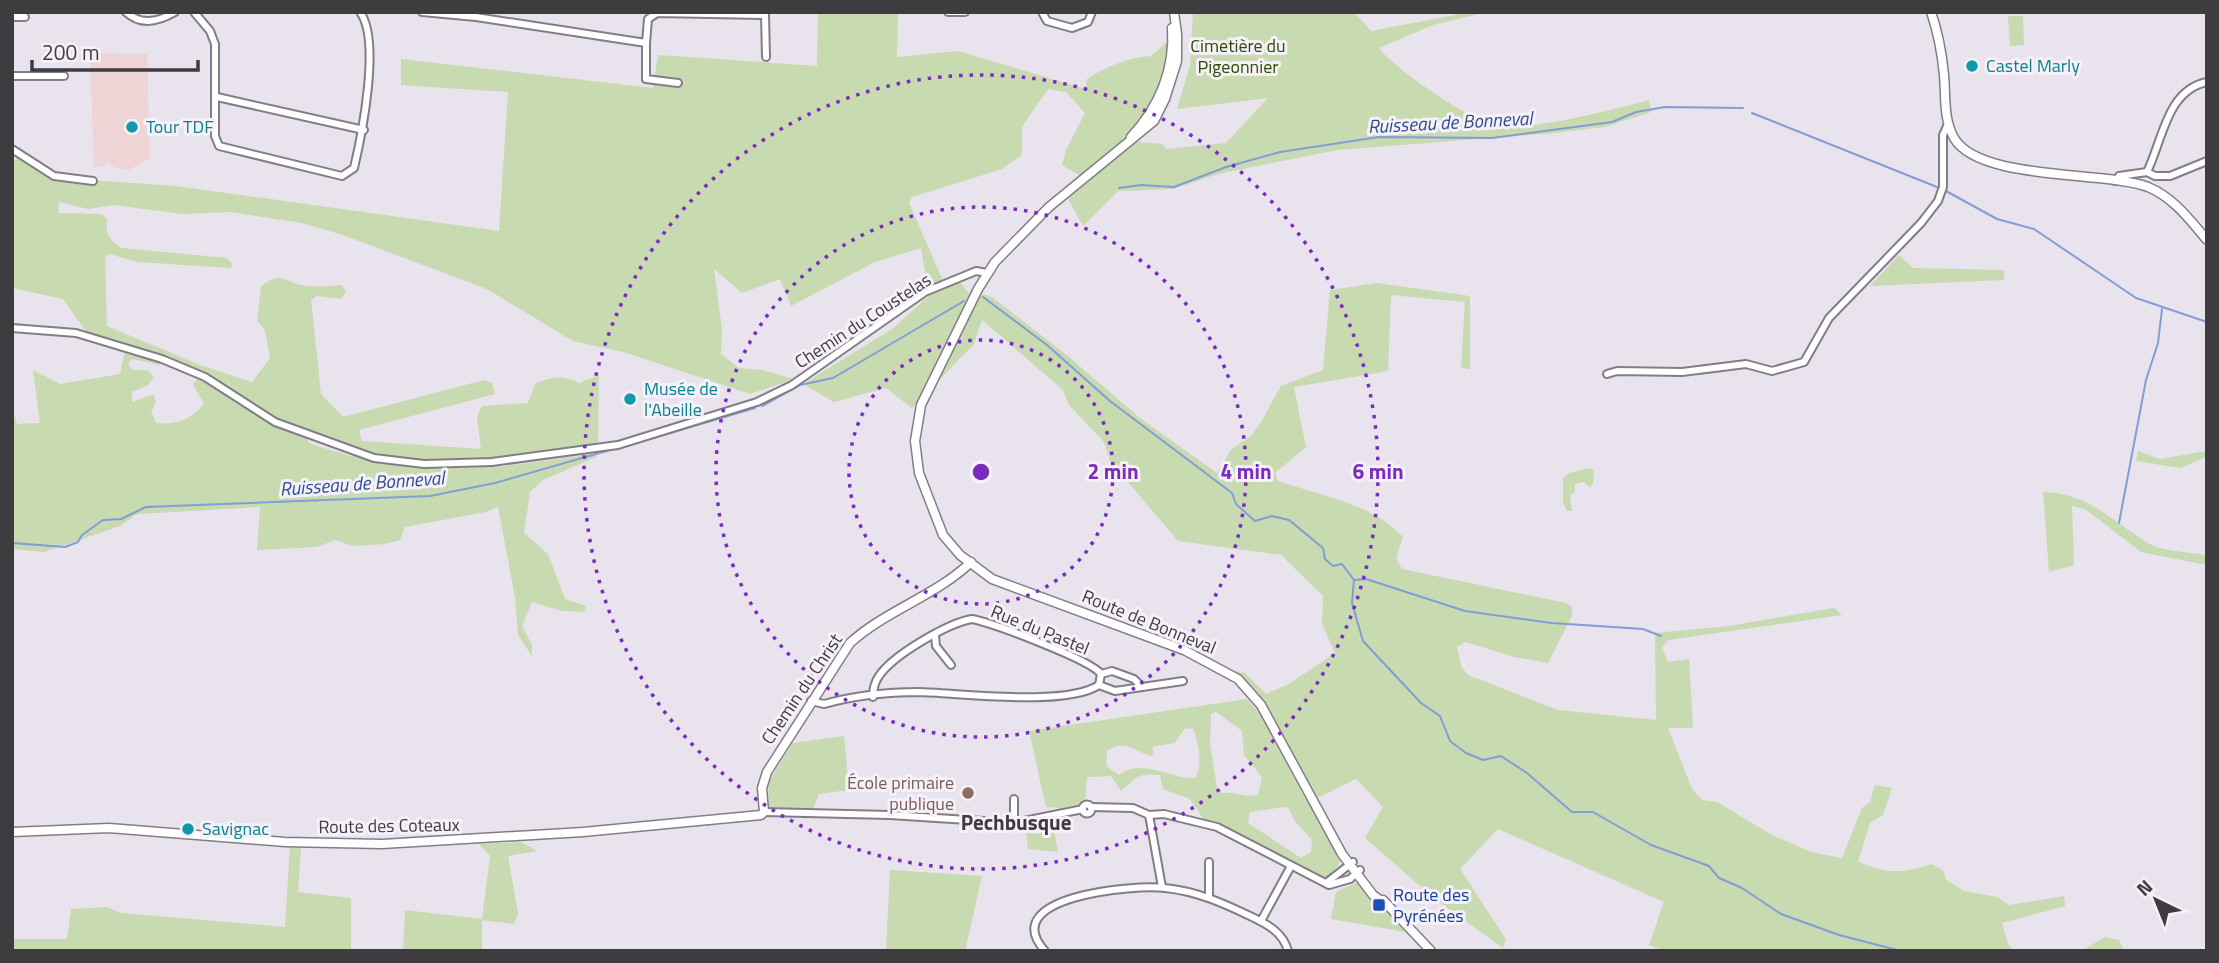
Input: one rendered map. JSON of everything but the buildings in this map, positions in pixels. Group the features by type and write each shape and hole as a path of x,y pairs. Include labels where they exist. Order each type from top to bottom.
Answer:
{"street":[{"path":"126,12 135,21 143,22 175,12"},
{"path":"194,12 209,31 215,44 215,136 219,146 339,176 349,174 355,168 367,113 368,33 360,12"},
{"path":"422,12 476,17 646,43"},
{"path":"948,12 965,12"},
{"path":"1042,12 1047,21 1072,28 1088,22 1092,12"},
{"name":"Route de Bonneval","path":"1172,12 1171,57 1162,92 1139,128 1109,158 1049,207 987,273 929,385 917,417 915,441 919,473 934,517 971,562 1036,595 1184,650 1238,679 1261,705 1329,832 1351,866"},
{"path":"1931,12 1942,58 1948,124 1957,142 1975,154 2038,172 2146,186 2175,204 2207,240"},
{"path":"678,83 646,79 648,19 657,13 765,14 766,57"},
{"path":"12,17 25,17"},
{"path":"12,76 64,76"},
{"path":"2147,172 2178,97 2193,85 2207,82"},
{"path":"217,97 363,130"},
{"path":"1607,374 1617,371 1682,372 1746,364 1772,371 1804,362 1829,318 1921,223 1938,201 1943,187 1943,135 1948,124"},
{"path":"12,149 54,176 93,181"},
{"path":"2115,181 2119,176 2147,172 2155,176 2170,176 2207,161"},
{"name":"Chemin du Coustelas","path":"12,328 76,333 162,359 218,384 275,422 363,455 392,461 492,462 599,449 757,402 792,385 925,292 976,271 987,273"},
{"name":"Chemin du Christ","path":"764,812 764,778 845,650 859,635 971,562"},
{"name":"Rue du Pastel","path":"873,697 881,673 935,635 966,620 976,619 1073,657 1095,667 1101,674"},
{"path":"935,635 936,646 951,665"},
{"name":"Rue du Pastel","path":"1101,674 1112,671 1134,679 1140,685"},
{"name":"Rue du Pastel","path":"1099,685 1101,674"},
{"name":"Rue du Pastel","path":"811,701 831,702 916,692 964,698 1012,698 1086,692 1099,685 1115,691 1140,685 1182,681"},
{"path":"817,692 831,702"},
{"path":"1014,799 1014,823"},
{"path":"764,812 890,815 1014,823 1083,810 1088,813 1091,807 1133,808 1149,815 1164,814 1217,827 1324,884 1339,884 1351,866"},
{"name":"Route des Coteaux","path":"12,832 109,828 285,842 382,844 739,819 764,812"},
{"path":"1149,815 1162,887"},
{"path":"1209,862 1209,897"},
{"path":"1261,921 1291,866"},
{"path":"1324,884 1351,866"},
{"path":"1351,866 1431,951"},
{"path":"1045,951 1038,943 1034,929 1040,914 1048,908 1092,892 1162,887 1209,897 1261,921 1278,932 1288,951"},
{"path":"1413,932 1437,951"}],"shaded area":[{"path":"90,53 147,54 150,158 129,170 114,167 107,161 101,167 94,167"}],"green space":[{"name":"Cimetière du Pigeonnier","path":"818,12 898,12 897,57 958,51 1086,89 1087,79 1126,61 1151,56 1167,42 1168,53 1163,78 1152,102 1131,132 1095,165 1089,179 1137,142 1163,144 1166,149 1226,143 1268,98 1177,109 1190,66 1193,12 1354,12 1371,31 1471,12 1487,12 1433,25 1379,48 1401,69 1438,96 1494,126 1505,128 1560,121 1649,100 1651,112 1605,127 1337,150 1218,174 1173,189 1118,191 1083,226 1068,199 1088,180 1062,165 1066,150 1085,113 1066,92 1048,89 1022,127 1022,155 1002,169 912,197 909,203 945,285 959,281 974,300 984,294 993,298 1068,356 1141,419 1217,473 1231,450 1252,435 1281,386 1323,370 1330,290 1377,283 1470,296 1470,369 1461,368 1465,302 1391,295 1388,371 1294,387 1306,447 1275,473 1278,481 1345,502 1377,516 1403,537 1396,558 1402,569 1566,603 1572,607 1572,616 1548,663 1514,657 1466,642 1457,646 1461,666 1468,675 1558,710 1656,720 1655,633 1729,626 1834,608 1842,615 1668,640 1662,648 1668,662 1689,659 1693,728 1668,728 1692,789 1702,800 1717,802 1772,835 1811,852 1842,858 1862,808 1870,802 1875,785 1892,788 1883,815 1870,823 1858,861 1877,869 1895,871 1932,864 1944,871 1945,879 1964,891 1997,897 2009,905 2064,896 2065,906 2002,923 2008,944 2013,950 2026,951 1665,951 1649,945 1664,902 1498,829 1460,869 1506,939 1503,948 1435,899 1365,838 1383,807 1356,779 1317,798 1261,699 1236,671 1245,673 1266,694 1289,684 1335,653 1322,624 1323,596 1281,555 1178,541 1110,461 1104,442 1069,405 1063,390 982,320 974,344 912,408 886,388 834,402 803,384 892,329 929,296 921,248 875,262 791,306 780,279 742,293 714,269 722,329 721,354 739,368 762,370 794,379 750,394 627,353 573,341 487,289 343,235 302,223 230,212 183,214 113,205 88,209 59,202 58,213 102,214 107,219 109,236 122,248 227,258 233,264 230,268 138,262 109,254 105,258 107,326 200,365 252,382 270,358 265,330 257,321 261,286 280,278 307,286 341,285 346,291 341,299 317,296 311,300 321,394 343,417 484,380 492,383 495,394 359,430 362,441 481,449 477,417 482,406 528,403 535,384 547,379 562,378 579,383 599,375 598,448 462,462 425,462 364,453 283,424 208,375 170,358 88,334 63,299 12,288 12,160 15,161 20,153 48,172 56,171 74,179 176,186 499,231 508,92 401,85 401,59 653,88 658,55 817,66"},
{"path":"2008,16 2023,16 2024,45 2010,46"},
{"path":"1899,255 1913,268 2004,270 2004,280 1870,286"},
{"path":"125,351 163,363 160,365 132,359 128,364 132,370 147,370 154,377 148,385 132,392 132,402 154,394 156,403 151,411 156,423 183,420 204,404 193,384 198,378 269,424 307,439 309,443 380,462 450,468 486,467 595,453 596,457 543,480 530,492 524,533 548,554 565,599 586,606 584,612 562,611 532,602 522,626 532,645 532,656 518,635 515,597 498,507 486,512 405,527 400,540 385,544 353,546 335,540 317,547 257,550 260,507 137,514 120,526 44,552 12,549 12,406 17,424 40,423 33,370 60,384 120,374"},
{"path":"2138,451 2160,459 2207,451 2207,457 2180,468 2136,461"},
{"path":"1590,468 1594,471 1593,483 1590,487 1584,482 1575,484 1575,492 1570,496 1572,511 1567,511 1563,502 1563,478 1569,473"},
{"path":"2043,492 2073,497 2087,503 2154,546 2207,555 2207,565 2141,552 2085,509 2072,506 2074,565 2049,572"},
{"path":"1247,699 1261,715 1303,795 1341,855 1339,865 1325,879 1317,878 1226,827 1204,820 1190,799 1163,789 1160,775 1140,776 1121,791 1111,776 1087,777 1085,803 1060,808 1046,807 1029,731","holes":["1216,712 1242,731 1244,755 1262,777 1258,795 1222,793 1217,788 1210,744 1211,714","1185,728 1193,729 1197,741 1199,768 1195,778 1147,768 1128,770 1119,775 1106,766 1107,751 1113,748 1129,747 1151,756 1154,755 1152,747 1175,743","1284,807 1289,809 1294,820 1312,840 1311,852 1301,858 1248,823 1250,812"]},
{"path":"844,736 849,790 819,794 812,811 769,809 768,783 793,743"},
{"path":"1052,818 1058,852 1028,849 1026,833 1040,834 1040,825 1033,822"},
{"path":"521,842 537,851 508,856 518,913 514,924 482,920 482,951 403,951 405,910 482,919 490,856 479,844"},
{"path":"290,846 301,847 298,892 351,898 351,951 12,951 12,939 67,939 71,909 107,907 121,913 285,927"},
{"path":"890,870 982,876 965,951 886,951"},
{"path":"1359,881 1405,932 1331,919 1336,892"},
{"path":"2105,937 2119,940 2124,951 2081,951"}],"waterway":[{"name":"Ruisseau de Bonneval","path":"1119,188 1141,185 1174,187 1226,167 1280,152 1379,137 1492,138 1612,122 1636,112 1665,107 1743,108"},
{"name":"Ruisseau de Bonneval","path":"1752,113 1937,187"},
{"name":"Ruisseau de Bonneval","path":"1946,191 1997,219 2034,229 2136,298 2207,322"},
{"path":"983,297 1047,345 1110,401 1232,493 1236,504 1255,521 1272,516 1289,520 1323,548 1325,559 1333,566 1342,564 1354,580 1352,603 1363,641 1421,703 1440,716 1450,741 1466,753 1483,760 1501,756 1527,773 1572,812 1593,812 1651,845 1709,866 1719,878 1742,888 1781,914 1839,935 1901,951"},
{"name":"Ruisseau de Bonneval","path":"762,406 800,385 833,378 964,301"},
{"path":"2119,523 2146,380 2158,343 2162,309"},
{"name":"Ruisseau de Bonneval","path":"629,445 755,408"},
{"name":"Ruisseau de Bonneval","path":"12,543 65,547 78,542 82,535 103,520 121,519 146,507 430,496 495,483 617,448"},
{"path":"1354,580 1366,579 1465,611 1552,623 1643,629 1661,636"}],"place":[{"name":"Castel Marly","path":"1972,66"},
{"name":"Tour TDF","path":"132,127"},
{"name":"Musée de l'Abeille","path":"630,399"},
{"name":"École primaire publique","path":"968,793"},
{"name":"Savignac","path":"188,829"},
{"name":"Route des Pyrénées","path":"1379,905"}],"district":[{"name":"Pechbusque","path":"1016,823"}]}
